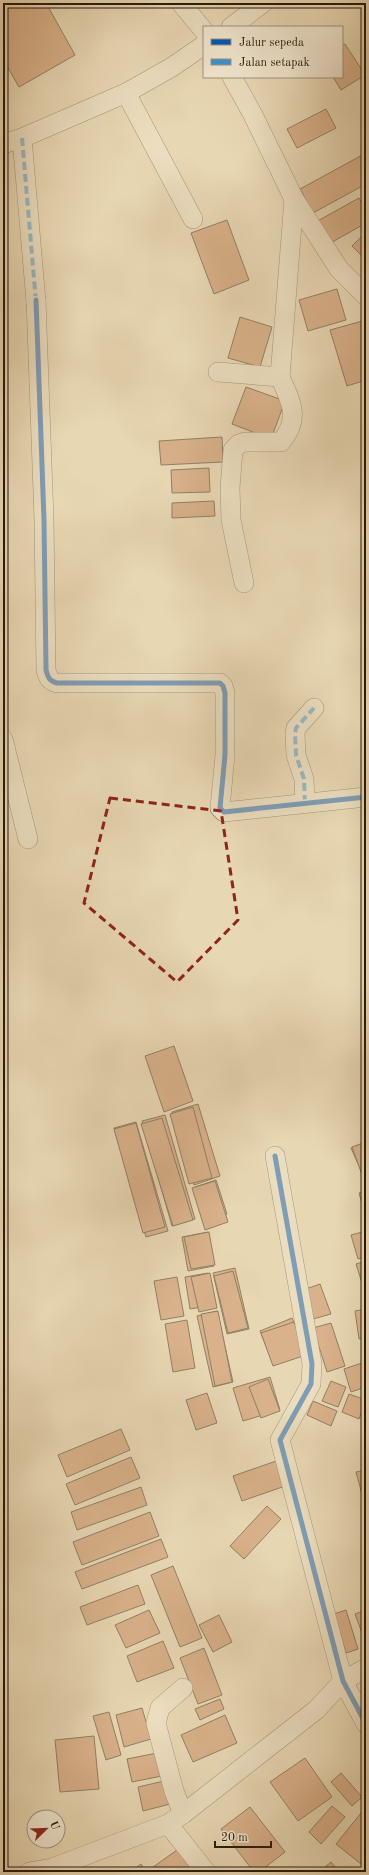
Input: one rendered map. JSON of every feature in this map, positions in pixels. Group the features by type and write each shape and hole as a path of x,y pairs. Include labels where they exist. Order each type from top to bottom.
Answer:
{"street":[{"path":"181,3 203,30"},
{"path":"232,26 263,3"},
{"path":"3,144 22,138 126,93 172,67 203,46"},
{"path":"233,78 253,115 294,199 339,269 366,296"},
{"path":"126,93 193,219"},
{"path":"22,138 36,301 44,520 46,670 48,678 51,682 56,683 220,683 223,686 225,693 225,755 221,810 228,812 366,798"},
{"path":"244,583 231,520 230,488 233,450 235,447 245,442 282,442 289,433 293,414 292,403 280,377 294,199"},
{"path":"218,372 280,377"},
{"path":"305,803 304,779 296,755 294,734 296,728 314,708"},
{"path":"3,739 28,839"},
{"path":"275,1156 311,1356 312,1376 311,1384 280,1440 343,1681 366,1724"},
{"path":"29,1872 52,1868 175,1819 316,1710 343,1681 366,1668"},
{"path":"183,1688 160,1708 156,1723 174,1791 175,1819 206,1872"}],"highlighted area":[{"path":"110,798 221,811 238,920 177,982 84,903"}],"building":[{"path":"3,3 46,3 75,55 19,87 3,59"},
{"path":"345,44 365,75 341,90 334,78 343,78 343,45"},
{"path":"326,109 336,128 297,148 287,129"},
{"path":"366,153 366,184 313,213 300,189"},
{"path":"359,198 366,210 366,223 327,245 314,223"},
{"path":"227,220 249,280 214,294 191,233"},
{"path":"366,232 366,260 352,246"},
{"path":"337,289 346,320 308,331 299,300"},
{"path":"240,317 272,327 260,367 228,358"},
{"path":"366,320 366,380 347,386 330,330"},
{"path":"246,387 285,401 271,439 232,424"},
{"path":"222,437 223,462 161,465 159,441"},
{"path":"209,468 210,492 172,493 171,470"},
{"path":"214,501 215,516 172,518 172,503"},
{"path":"174,1046 193,1101 164,1112 145,1056"},
{"path":"198,1104 220,1176 194,1185 172,1112"},
{"path":"193,1107 212,1178 189,1184 170,1114"},
{"path":"165,1115 195,1219 172,1226 142,1121"},
{"path":"162,1118 193,1220 173,1226 141,1124"},
{"path":"136,1122 168,1231 146,1237 114,1128"},
{"path":"136,1123 165,1227 143,1233 114,1129"},
{"path":"366,1142 366,1182 351,1148"},
{"path":"366,1142 366,1183 365,1183 352,1147"},
{"path":"216,1180 227,1214 206,1221 195,1187"},
{"path":"215,1181 228,1222 205,1230 192,1188"},
{"path":"366,1191 366,1218 359,1193"},
{"path":"366,1231 366,1256 358,1259 351,1235"},
{"path":"208,1232 214,1266 188,1271 182,1237"},
{"path":"209,1232 215,1265 191,1269 184,1237"},
{"path":"366,1261 366,1296 356,1264"},
{"path":"235,1268 249,1329 227,1334 213,1273"},
{"path":"233,1271 248,1328 228,1333 214,1276"},
{"path":"208,1273 214,1305 190,1309 185,1277"},
{"path":"210,1273 217,1308 199,1312 191,1277"},
{"path":"177,1277 184,1316 161,1320 154,1281"},
{"path":"320,1284 331,1314 313,1319 303,1290"},
{"path":"366,1309 366,1338 359,1339 355,1311"},
{"path":"217,1311 233,1382 213,1387 197,1316"},
{"path":"218,1311 232,1382 215,1386 201,1314"},
{"path":"292,1318 305,1352 273,1364 260,1331"},
{"path":"187,1320 195,1368 173,1372 165,1324"},
{"path":"294,1322 306,1355 273,1366 261,1333"},
{"path":"331,1323 345,1366 327,1372 313,1328"},
{"path":"362,1363 366,1375 366,1387 351,1392 344,1369"},
{"path":"270,1377 280,1410 243,1421 233,1388"},
{"path":"268,1379 280,1411 261,1418 249,1387"},
{"path":"331,1381 346,1387 338,1407 322,1401"},
{"path":"207,1393 217,1423 196,1430 186,1400"},
{"path":"349,1394 366,1400 359,1419 342,1412"},
{"path":"313,1401 337,1411 331,1426 307,1415"},
{"path":"121,1429 130,1450 67,1477 58,1455"},
{"path":"131,1457 140,1478 75,1505 66,1484"},
{"path":"279,1460 288,1485 242,1501 233,1476"},
{"path":"366,1470 366,1493 362,1494 356,1472"},
{"path":"141,1487 147,1505 77,1530 71,1512"},
{"path":"267,1506 281,1519 244,1559 230,1546"},
{"path":"150,1512 159,1536 82,1565 73,1542"},
{"path":"161,1539 168,1557 82,1589 75,1572"},
{"path":"173,1566 202,1638 180,1647 151,1575"},
{"path":"138,1585 145,1604 87,1625 80,1607"},
{"path":"3,1593 8,1605 3,1607"},
{"path":"149,1610 160,1633 126,1648 115,1625"},
{"path":"346,1610 358,1649 346,1653 334,1614"},
{"path":"366,1610 366,1635 363,1636 355,1614"},
{"path":"219,1615 232,1642 213,1652 199,1625"},
{"path":"163,1641 174,1668 137,1682 127,1656"},
{"path":"204,1648 222,1695 198,1704 180,1658"},
{"path":"220,1699 224,1709 200,1720 195,1709"},
{"path":"142,1708 151,1739 124,1747 116,1715"},
{"path":"109,1712 121,1755 106,1760 93,1716"},
{"path":"225,1715 237,1743 193,1762 181,1735"},
{"path":"94,1736 99,1789 60,1792 55,1740"},
{"path":"157,1753 162,1776 132,1782 127,1759"},
{"path":"305,1758 332,1797 298,1821 270,1782"},
{"path":"341,1773 362,1797 352,1806 331,1782"},
{"path":"164,1781 170,1804 143,1811 138,1787"},
{"path":"332,1806 345,1817 321,1844 309,1832"},
{"path":"250,1807 285,1852 259,1872 254,1872 221,1829"},
{"path":"365,1808 366,1858 361,1864 336,1844"},
{"path":"177,1850 194,1872 151,1872 149,1870"},
{"path":"331,1862 339,1872 319,1872"},
{"path":"141,1864 146,1872 130,1872"}],"marked path":[{"path":"22,138 36,302"},
{"path":"305,803 304,779 296,755 295,734 296,728 314,708"}],"cycle path":[{"path":"36,300 44,520 47,675 52,681 57,683 220,683 223,686 225,693 225,755 220,808 224,812 366,797"},
{"path":"275,1156 312,1364 311,1384 280,1440 343,1681 366,1724"}]}
